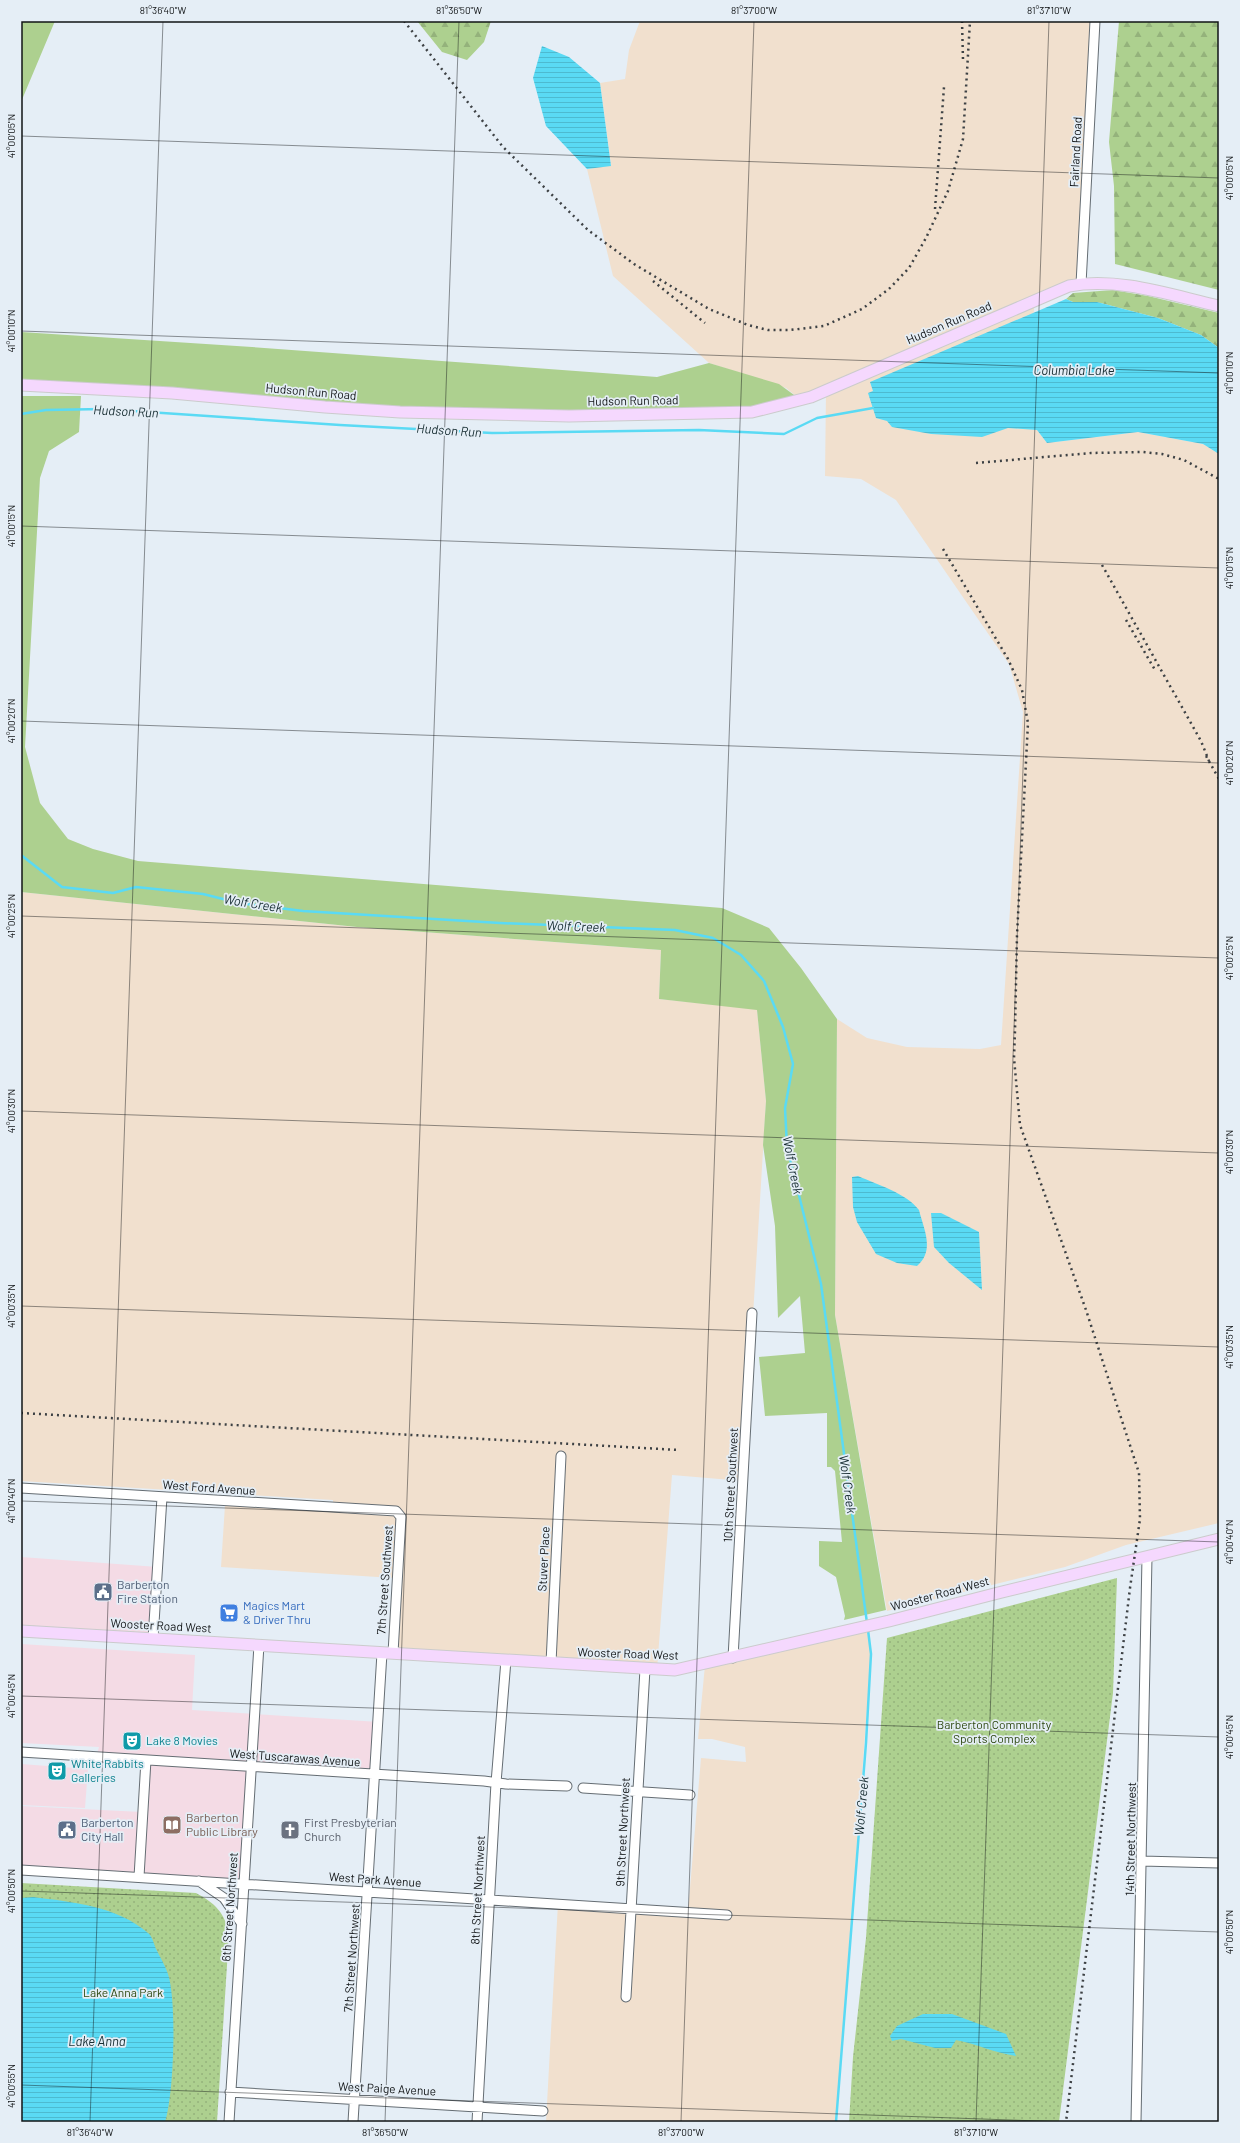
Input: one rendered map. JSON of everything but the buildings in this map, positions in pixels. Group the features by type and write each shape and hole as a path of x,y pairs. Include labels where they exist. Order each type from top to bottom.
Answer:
{"main road":[{"name":"Hudson Run Road","path":"21,385 172,393 317,407 408,412 569,416 752,412 812,396 1069,286 1081,284 1117,284 1219,306"},
{"name":"Wooster Road West","path":"21,1631 645,1669 683,1669 847,1632 1219,1539"}],"street":[{"name":"Fairland Road","path":"1081,284 1095,21"},
{"name":"10th Street Southwest","path":"732,1658 752,1313"},
{"name":"Stuver Place","path":"551,1663 560,1456"},
{"name":"West Ford Avenue","path":"21,1488 396,1511"},
{"path":"153,1639 162,1497"},
{"name":"7th Street Southwest","path":"388,1653 402,1516 396,1511"},
{"name":"14th Street Northwest","path":"1136,2122 1147,1557"},
{"name":"6th Street Northwest","path":"229,2122 242,1924 250,1767 259,1645"},
{"name":"7th Street Northwest","path":"353,2122 375,1775 388,1653"},
{"name":"8th Street Northwest","path":"477,2122 496,1783 506,1660"},
{"name":"9th Street Northwest","path":"626,1997 645,1669"},
{"name":"West Tuscarawas Avenue","path":"21,1752 496,1783 567,1786"},
{"path":"139,1877 146,1760"},
{"path":"583,1788 638,1790 690,1795"},
{"path":"1142,1861 1219,1863"},
{"name":"West Park Avenue","path":"21,1870 727,1915"},
{"path":"199,1881 224,1898 242,1924"},
{"name":"West Paige Avenue","path":"230,2092 543,2111"}],"shaded area":[{"path":"640,21 1095,21 1081,284 1035,301 1020,428 1037,430 1047,443 1138,432 1203,444 1219,454 1219,1523 1126,1545 1065,1567 887,1611 835,1315 837,1019 867,1038 907,1047 980,1049 1001,1045 1023,712 1009,664 896,500 861,479 825,476 826,391 801,400 786,388 709,363 613,276 587,169 611,165 600,83 625,79 629,50"},
{"path":"21,892 357,927 661,950 659,999 757,1009 766,1101 743,1481 672,1475 657,1669 393,1653 398,1513 333,1507 333,1500 21,1481"},
{"path":"225,1505 395,1515 397,1521 393,1578 221,1567"},
{"path":"21,1557 158,1567 153,1639 21,1631"},
{"path":"866,1627 871,1654 836,2122 546,2122 558,1903 688,1912 701,1758 746,1762 745,1747 712,1739 698,1739 705,1665"},
{"path":"21,1644 195,1655 192,1710 379,1722 375,1775 250,1767 244,1884 21,1870 21,1806 142,1812 146,1760 96,1757 99,1747 21,1743"},
{"path":"21,1764 88,1769 85,1808 21,1805"}],"green space":[{"path":"21,21 55,21 21,102"},
{"path":"417,21 491,21 484,42 467,60 442,52"},
{"path":"1119,21 1219,21 1219,290 1115,264 1114,186 1109,142"},
{"path":"1113,290 1148,296 1219,313 1219,348 1201,335 1158,318 1097,302 1073,302 1066,299 1073,293"},
{"path":"21,332 252,347 657,377 709,363 779,384 801,400 775,407 533,416 21,385"},
{"path":"21,396 81,396 79,432 49,451 40,478 25,747 40,803 68,839 93,849 138,861 722,908 769,928 801,968 837,1019 835,1315 886,1610 844,1620 845,1616 836,1577 819,1566 819,1541 842,1542 835,1471 831,1467 827,1467 827,1413 765,1416 759,1357 805,1353 800,1296 778,1318 775,1226 763,1145 766,1101 757,1010 659,999 661,950 357,927 21,892"},
{"name":"Barberton Community Sports Complex","path":"1117,1578 1113,1693 1059,2122 849,2122 853,2057 866,1938 887,1638"},
{"name":"Lake Anna","path":"21,1883 196,1893 218,1909 225,1920 229,1934 217,2122 21,2122"}],"water":[{"path":"542,46 569,57 600,83 611,166 587,169 546,126 533,78"},
{"name":"Columbia Lake","path":"1066,299 1073,302 1097,302 1158,318 1201,335 1219,348 1219,454 1203,444 1138,432 1047,443 1037,430 1008,428 982,437 931,434 892,427 887,421 876,418 868,393 873,391 870,382"},
{"path":"858,1176 899,1194 919,1210 927,1240 927,1247 926,1253 917,1266 897,1263 876,1254 857,1222 853,1207 852,1177"},
{"path":"931,1213 941,1213 979,1232 982,1290 949,1263 934,1247"},
{"name":"Lake Anna","path":"33,1897 78,1903 108,1911 136,1924 151,1936 168,1974 173,2005 171,2091 165,2122 21,2122 21,1898"},
{"path":"923,2014 952,2014 1006,2034 1016,2056 956,2040 951,2048 935,2048 901,2039 892,2041 890,2036 897,2026"}],"waterway":[{"name":"Hudson Run","path":"21,414 46,410 103,409 340,425 492,433 699,430 784,434 817,418 873,408"},
{"name":"Wolf Creek","path":"21,855 62,887 113,893 136,887 203,894 239,903 303,911 500,923 675,930 713,938 741,955 764,981 783,1027 793,1064 785,1108 787,1147 821,1284 867,1623"},
{"name":"Wolf Creek","path":"836,2122 866,1743 871,1654 868,1630"}],"railway":[{"path":"404,21 503,147 588,230 634,264 709,309 748,325 768,330 790,330 824,326 862,309 889,289 909,268 926,238 948,191 963,139 970,21"},
{"path":"962,21 963,60"},
{"path":"935,209 944,87"},
{"path":"653,281 705,323"},
{"path":"976,463 1091,453 1143,452 1162,454 1184,460 1219,479"},
{"path":"943,549 1008,659 1022,690 1028,723 1017,935 1014,1058 1020,1125 1086,1310 1139,1473 1140,1519 1130,1588 1066,2122"},
{"path":"1102,565 1201,741 1209,761"},
{"path":"1126,620 1155,670"},
{"path":"1206,756 1219,779"},
{"path":"21,1413 679,1450"}],"place":[{"name":"Barberton Fire Station","path":"103,1592"},
{"name":"Magics Mart & Driver Thru","path":"229,1613"},
{"name":"Lake 8 Movies","path":"132,1741"},
{"name":"White Rabbits Galleries","path":"57,1771"},
{"name":"Barberton Public Library","path":"172,1825"},
{"name":"Barberton City Hall","path":"67,1830"},
{"name":"First Presbyterian Church","path":"290,1830"}],"park label":[{"name":"Lake Anna Park","path":"123,1993"}]}
